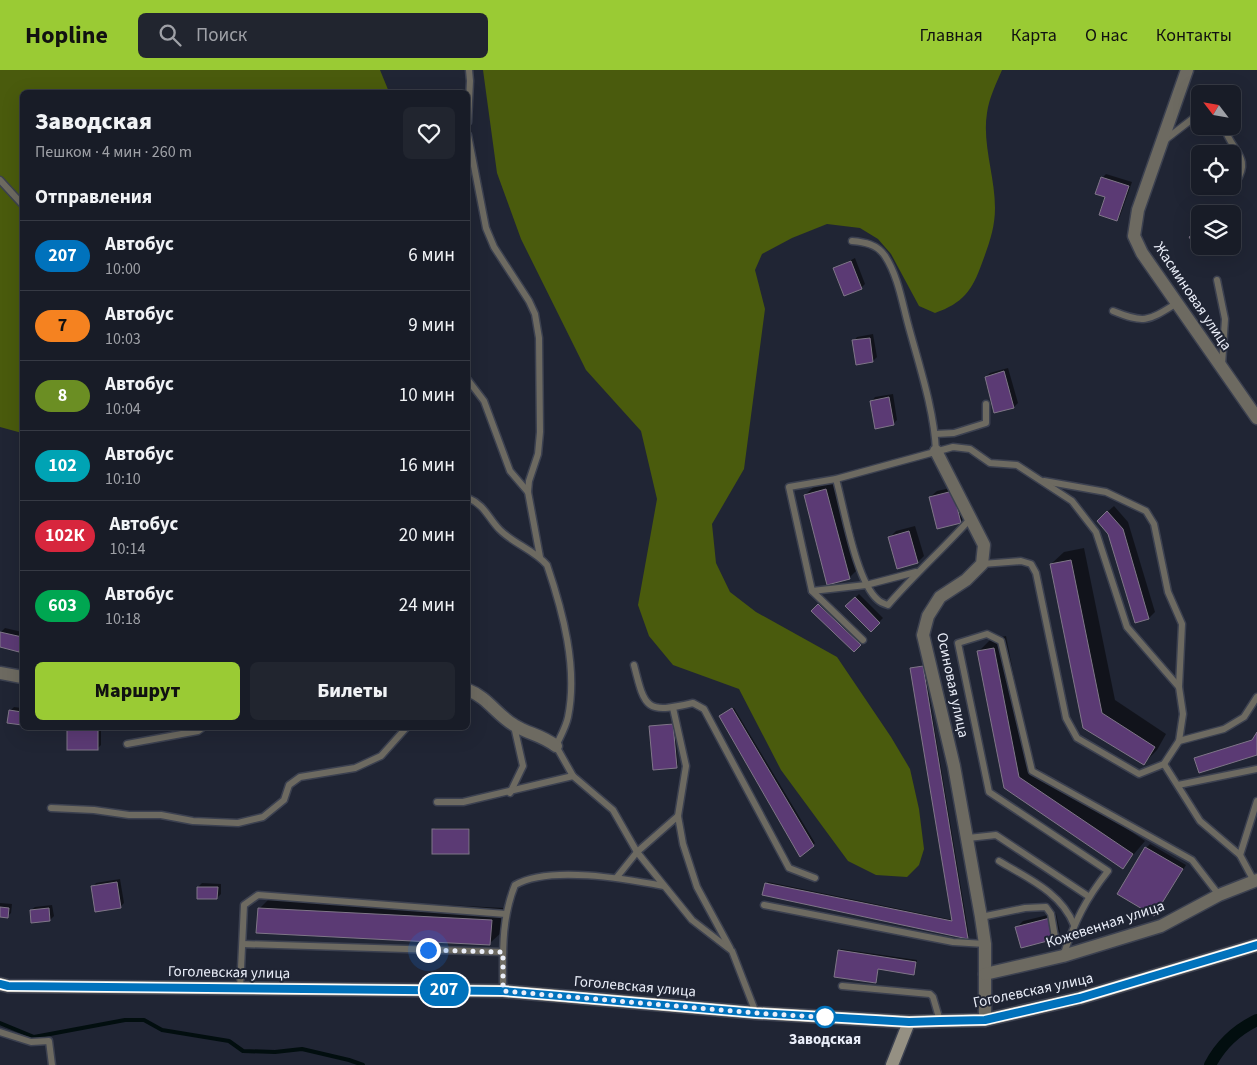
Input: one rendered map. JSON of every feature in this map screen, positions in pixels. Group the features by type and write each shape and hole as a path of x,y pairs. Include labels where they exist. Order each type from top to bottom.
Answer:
{"main road":[{"name":"Гоголевская улица","path":"0,984 240,989 503,991 756,1013 909,1022 985,1020 1080,998 1257,945"}],"street":[{"name":"Жасминовая улица","path":"1187,70 1138,210 1134,236 1142,253 1257,418"},
{"path":"936,451 972,517 984,545 982,564"},
{"name":"Осиновая улица","path":"982,564 966,580 940,597 928,616 923,634 968,838 981,917 985,944 985,1020"},
{"path":"0,674 20,677"},
{"path":"470,691 479,695 514,726 542,736 556,746"},
{"name":"Кожевенная улица","path":"985,974 1063,956 1161,926 1219,895 1256,880"},
{"path":"892,1065 909,1022"}],"lane":[{"path":"469,70 470,90"},
{"path":"1162,142 1191,120"},
{"path":"470,145 486,228 494,247 529,301 539,338 540,432 538,454 529,481 528,492 540,557"},
{"path":"1241,159 1243,162 1241,174"},
{"path":"0,180 20,202"},
{"path":"852,241 869,243 884,254 895,276 935,434 936,451"},
{"path":"1217,280 1226,319 1222,368"},
{"path":"1113,311 1134,320 1152,319 1177,303"},
{"path":"470,383 484,401 510,471 528,492"},
{"path":"935,434 954,433 986,423 986,404"},
{"path":"863,640 812,591 789,487 836,479 953,447 970,449 990,463 1017,465 1072,501 1096,532 1126,627 1179,687"},
{"path":"836,479 857,559 866,585 878,600 888,606 917,572 972,517"},
{"path":"982,564 1021,561 1030,564 1036,572 1066,718 1077,738 1139,774 1164,764 1179,741 1183,714 1179,687 1182,624 1168,592 1154,524 1146,511 1106,492 1042,481"},
{"path":"470,501 480,505 490,515 499,529 540,557 547,565 564,626 571,677 568,718 556,746 572,776 613,810 637,852 692,920 732,951"},
{"path":"812,591 866,585 917,572"},
{"path":"1063,956 1074,925 1088,896 1108,871 989,792 958,643 987,634 1001,641 1032,771 1192,860 1219,895"},
{"path":"634,665 643,698 653,707 673,708 694,703 704,709 789,868 815,878"},
{"path":"1179,741 1224,729 1244,717 1257,698"},
{"path":"673,708 686,766 678,816 683,844 697,887 732,951 756,1013"},
{"path":"510,792 523,766 514,726"},
{"path":"127,744 199,730"},
{"path":"51,808 94,810 129,815 161,815 193,821 238,823 263,817 284,800 289,786 300,777 355,768 381,756 404,730"},
{"path":"1164,764 1200,820 1240,855 1256,880"},
{"path":"1178,785 1257,769"},
{"path":"437,802 463,802 572,776"},
{"path":"1240,855 1257,801"},
{"path":"617,877 637,852 678,816"},
{"path":"968,838 996,835 1088,896"},
{"path":"999,860 1052,894 1066,907 1074,925"},
{"path":"503,991 503,952 506,914 515,886 524,880 554,876 617,877 664,886"},
{"path":"240,989 244,905 258,895 506,914"},
{"path":"764,906 953,942 985,944"},
{"path":"981,917 1025,908 1046,907 1051,914 1055,938"},
{"path":"243,944 503,952"},
{"path":"842,986 930,994 933,997 940,1021"},
{"path":"0,1032 31,1042 48,1041 52,1065"}],"green space":[{"path":"0,70 380,70 388,90 20,90 20,432 0,427"},
{"path":"483,70 1002,70 989,102 986,125 995,208 993,229 978,273 970,288 960,300 935,313 919,306 891,254 878,239 860,228 827,224 792,238 762,254 755,270 765,309 744,469 712,524 716,563 730,592 756,612 837,657 891,737 910,769 919,809 924,849 919,865 907,877 876,875 848,861 781,770 739,689 673,665 649,636 638,605 657,499 641,431 586,370 521,239 497,173"}],"building":[{"path":"1101,177 1129,186 1117,221 1099,215 1105,197 1095,194"},
{"path":"851,261 862,289 844,296 833,268"},
{"path":"870,338 873,362 856,365 852,340"},
{"path":"1004,371 1014,408 994,413 985,377"},
{"path":"889,397 894,425 875,429 870,401"},
{"path":"826,489 850,579 827,585 804,495"},
{"path":"953,491 961,523 937,529 929,497"},
{"path":"1107,511 1123,529 1149,619 1135,623 1108,534 1097,521"},
{"path":"909,531 918,563 897,569 888,537"},
{"path":"1071,560 1102,713 1155,747 1144,765 1083,728 1050,564"},
{"path":"855,597 880,623 871,632 845,606"},
{"path":"818,604 861,645 854,652 811,611"},
{"path":"0,632 20,637 19,652 0,647"},
{"path":"994,648 1019,777 1133,854 1123,869 1004,788 977,651"},
{"path":"923,666 968,939 762,895 765,883 952,921 910,668"},
{"path":"732,708 814,846 800,857 719,716"},
{"path":"9,710 20,712 20,725 7,723"},
{"path":"673,724 677,768 653,770 649,726"},
{"path":"67,730 98,730 98,750 67,750"},
{"path":"1257,732 1257,755 1199,773 1194,758 1252,740"},
{"path":"432,829 469,829 469,854 432,854"},
{"path":"1145,847 1183,869 1154,916 1117,894"},
{"path":"117,882 121,908 95,912 91,886"},
{"path":"197,887 218,887 217,899 197,899"},
{"path":"0,907 9,908 8,918 0,917"},
{"path":"49,908 50,921 31,923 30,910"},
{"path":"258,908 492,920 490,945 256,933"},
{"path":"1050,918 1055,939 1021,948 1015,927"},
{"path":"838,950 916,962 914,975 878,969 876,983 834,977"}],"waterway":[{"path":"0,1023 34,1037 125,1020 144,1020 162,1030 229,1041 243,1051 275,1052 302,1049 363,1065"},
{"path":"1210,1065 1230,1038 1242,1028 1257,1020"}],"bus line":[{"name":"207","path":"0,984 8,986 503,991 756,1013 909,1022 985,1020 1080,998 1184,969 1257,945"}],"place":[{"name":"Заводская","path":"825,1017"}],"route":[{"path":"428,950 503,952 503,991 833,1018 825,1017"}]}
